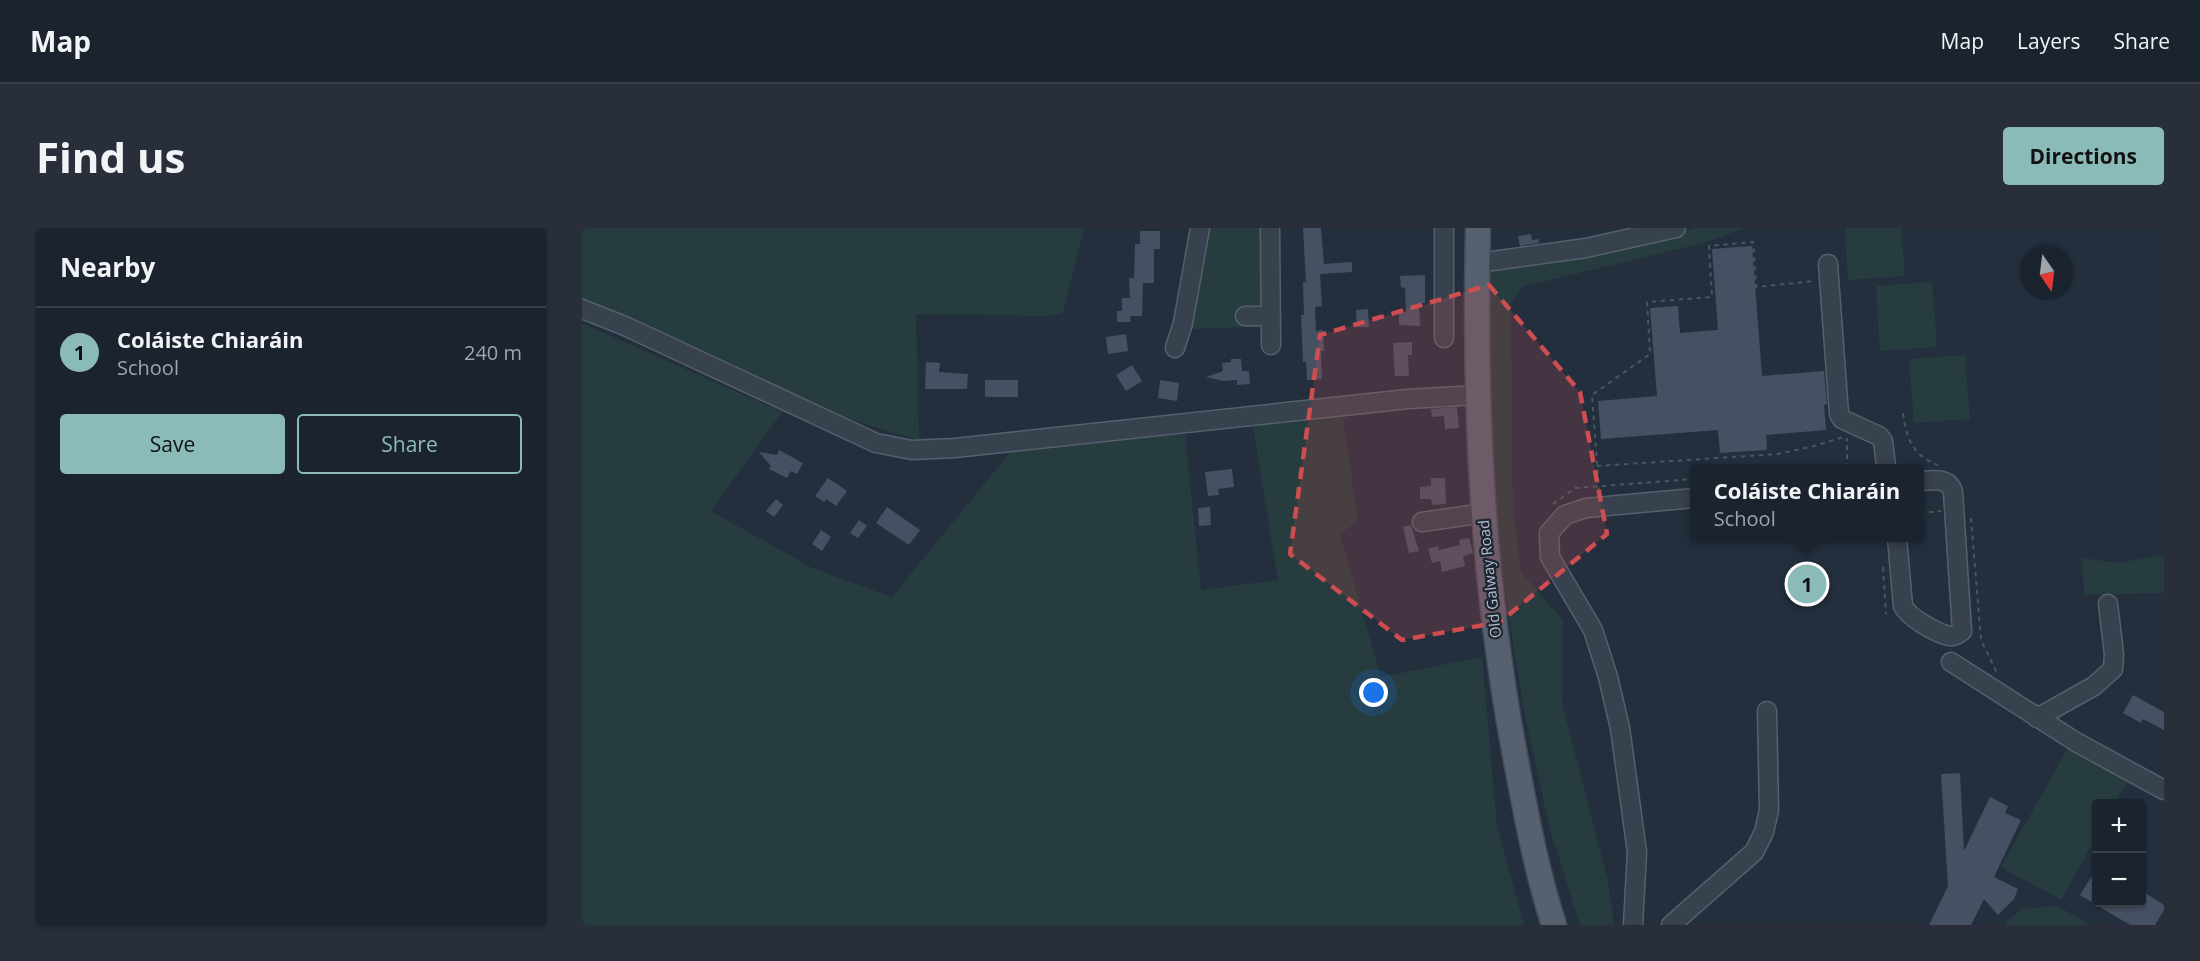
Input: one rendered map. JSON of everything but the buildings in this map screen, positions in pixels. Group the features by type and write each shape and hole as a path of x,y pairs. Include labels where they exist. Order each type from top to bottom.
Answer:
{"main road":[{"name":"Old Galway Road","path":"1478,228 1479,458 1489,582 1505,707 1524,810 1554,925"}],"street":[{"path":"1175,348 1183,323 1200,228"},
{"path":"1270,228 1271,345"},
{"path":"1444,228 1444,338"},
{"path":"1478,263 1586,248 1676,228"},
{"path":"1829,272 1839,414 1842,419 1879,435 1883,441 1886,464"},
{"path":"582,309 625,326 876,443 912,450 1062,438 1408,399 1478,395"},
{"path":"1245,316 1271,316"},
{"path":"1897,542 1903,606 1906,614 1948,636 1958,635 1962,631 1952,486 1946,482 1924,481"},
{"path":"1633,925 1637,852 1620,728 1608,677 1593,630 1550,556 1549,533 1565,515 1586,508 1690,498"},
{"path":"1422,522 1484,513"},
{"path":"2037,718 2094,686 2113,669 2114,654 2108,604"},
{"path":"1951,662 2076,742 2164,790"},
{"path":"1671,925 1754,852 1764,832 1769,810 1767,711"}],"path":[{"path":"1600,506 1592,396 1650,354 1647,302 1712,297 1709,246 1753,242 1756,287 1829,272"},
{"path":"1597,466 1778,454 1847,436 1847,464"},
{"path":"1882,560 1886,615"}],"highlighted area":[{"path":"1489,285 1580,392 1607,534 1500,622 1402,640 1290,554 1320,335"}],"green space":[{"path":"582,228 1084,228 1063,313 1048,316 916,314 919,440 875,427 790,396 582,302"},
{"path":"1207,228 1267,228 1262,307 1254,309 1263,327 1189,329"},
{"path":"1694,228 1744,228 1706,242 1522,287 1511,303 1513,510 1521,572 1563,620 1562,703 1608,881 1614,925 1580,925 1549,826 1524,710 1504,586 1491,464 1486,277 1494,268 1685,232"},
{"path":"1845,228 1901,228 1905,276 1848,280"},
{"path":"1932,282 1937,347 1880,351 1876,286"},
{"path":"582,323 782,412 711,511 812,568 892,597 1011,451 1185,434 1201,590 1278,580 1253,427 1342,409 1358,521 1340,534 1381,677 1482,657 1497,826 1524,925 582,925"},
{"path":"1965,355 1970,419 1914,423 1909,359"},
{"path":"2164,555 2164,593 2084,595 2082,558 2118,563"},
{"path":"2068,748 2128,781 2117,799 2092,799 2092,844 2061,900 2001,867"},
{"path":"2057,906 2091,925 2007,925 2006,922 2022,909"}],"place":[{"name":"Coláiste Chiaráin","path":"1807,584"}]}
